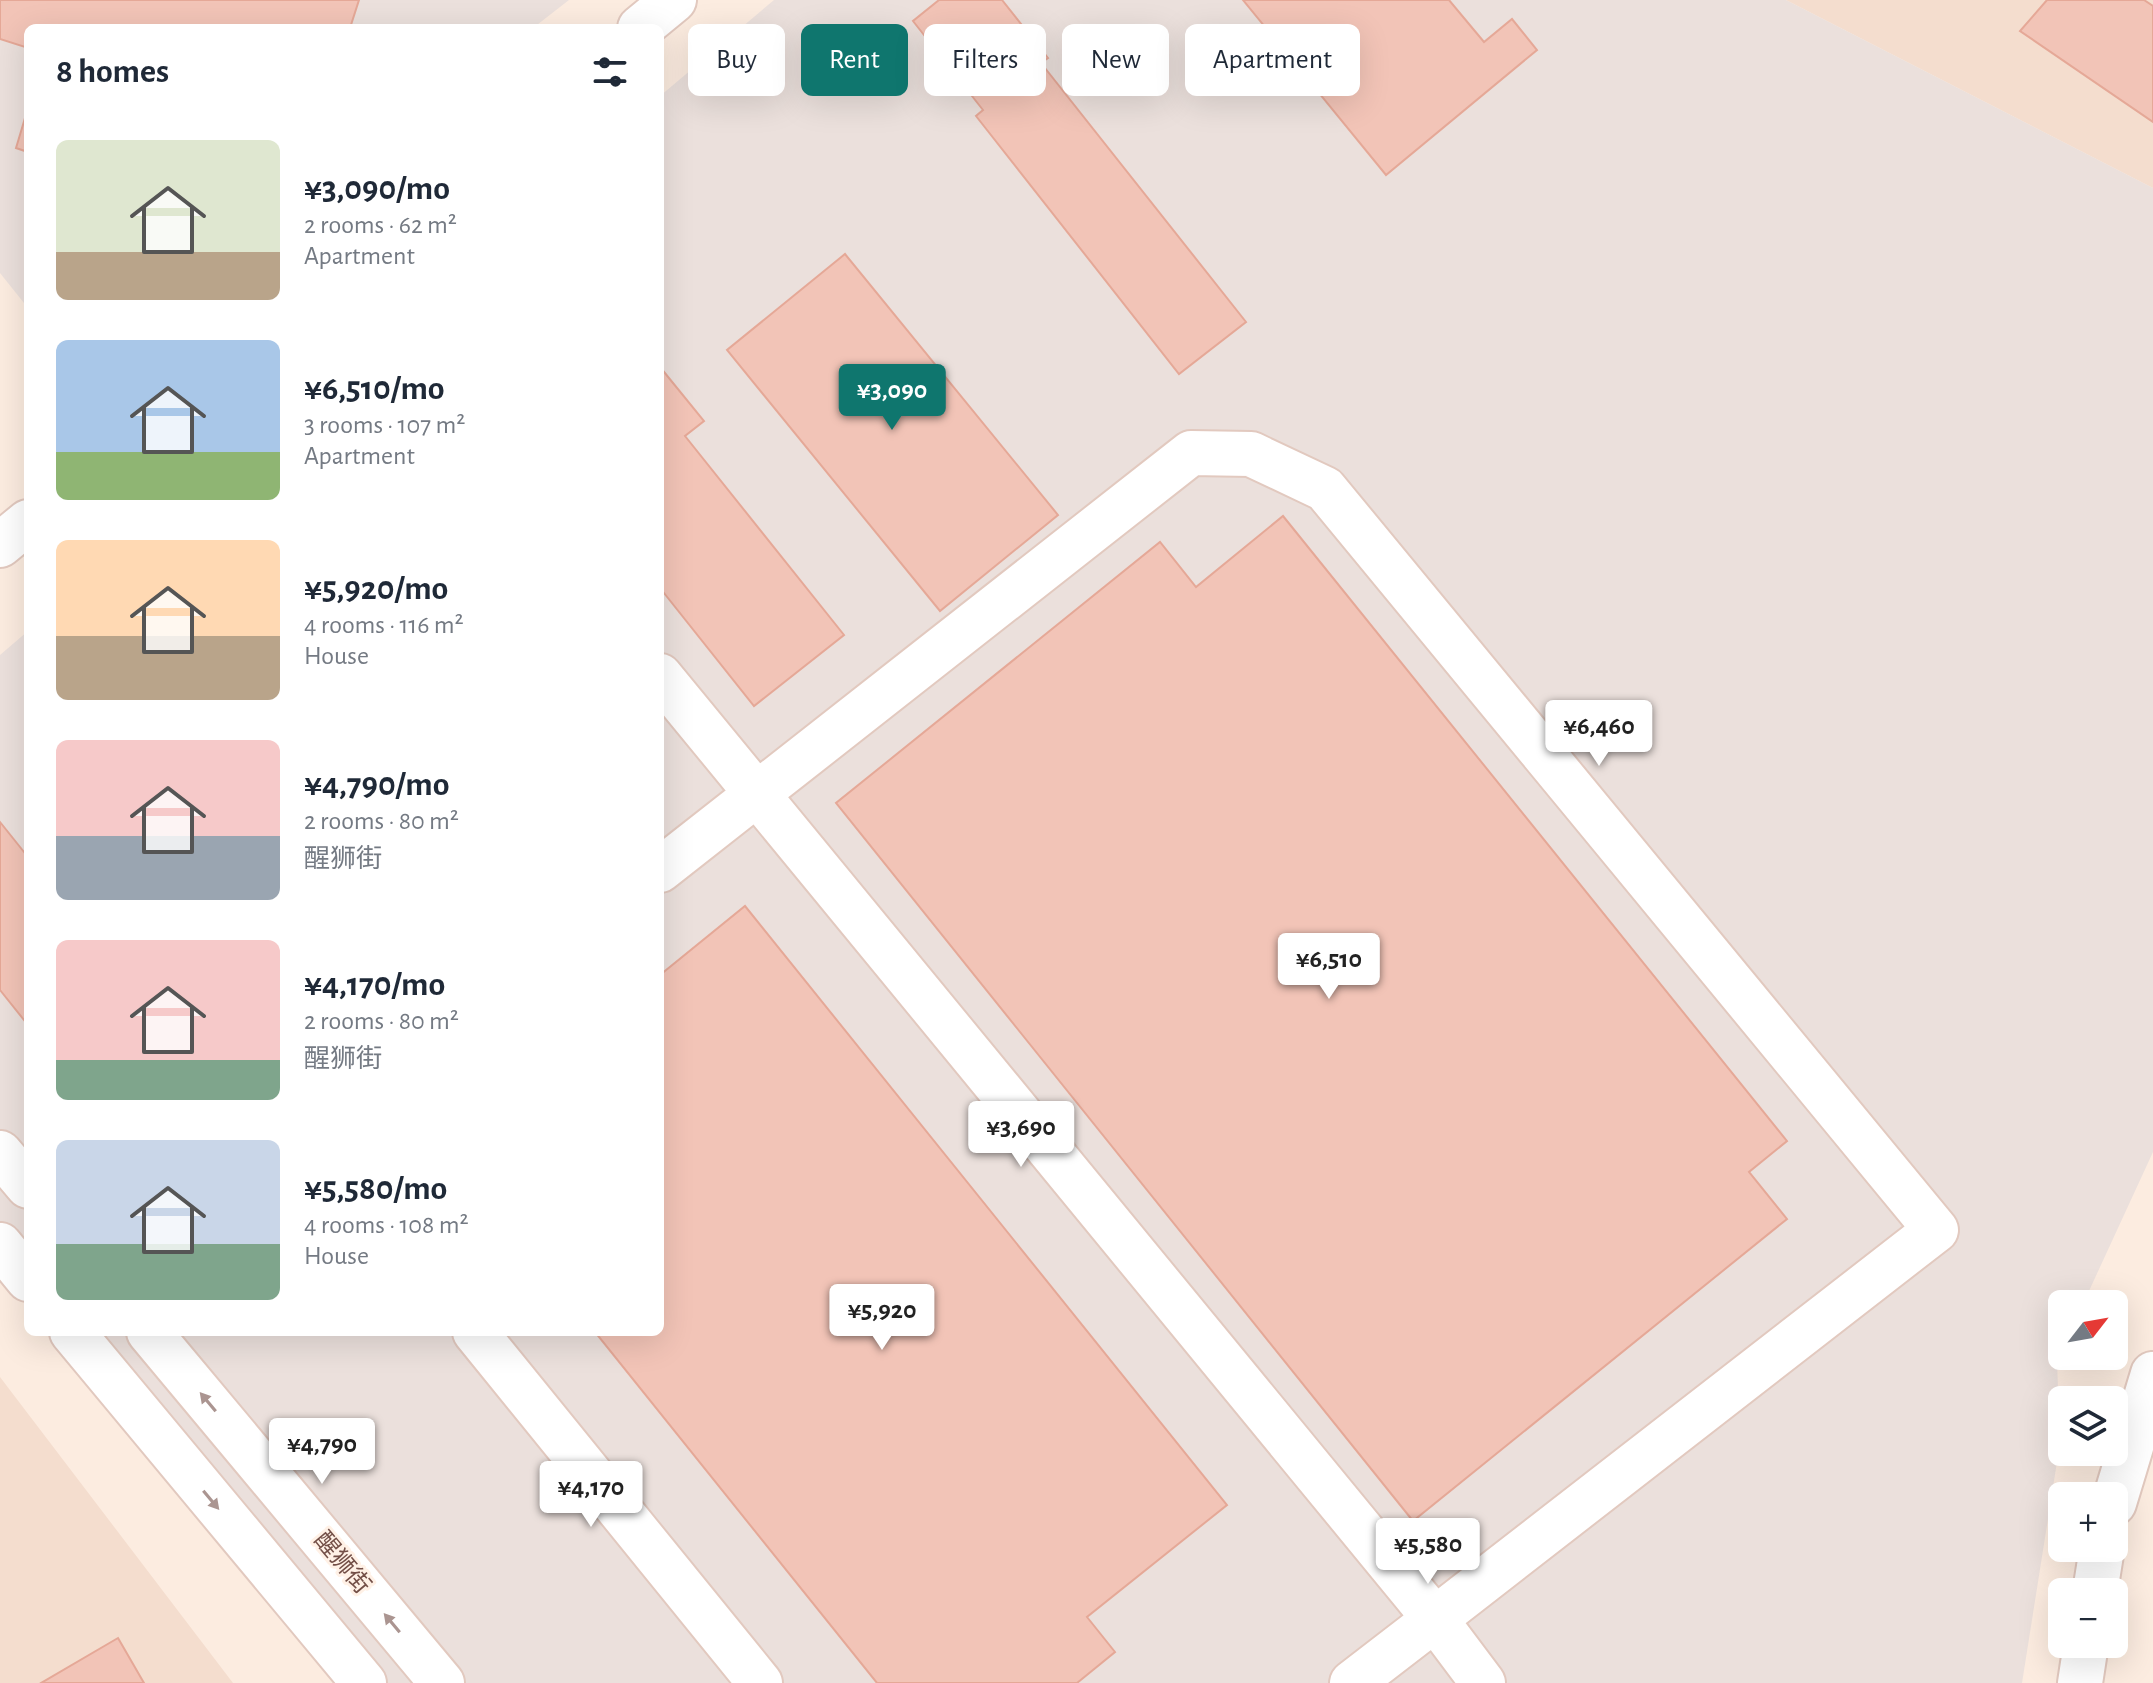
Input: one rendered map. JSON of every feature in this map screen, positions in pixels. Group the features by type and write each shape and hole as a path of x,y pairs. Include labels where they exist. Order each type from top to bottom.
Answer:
{"street":[{"path":"645,24 674,0"},
{"path":"664,867 1191,453 1251,454 1325,489 1936,1230 1352,1683"},
{"path":"0,545 24,525"},
{"path":"664,681 1435,1619 1483,1683"},
{"path":"0,1153 24,1181"},
{"path":"0,1245 24,1274"},
{"path":"75,1336 364,1683"},
{"name":"醒狮街","path":"152,1336 442,1683"},
{"path":"478,1336 760,1683"},
{"path":"2120,1482 2153,1374"},
{"path":"2080,1683 2084,1658"}],"shaded area":[{"path":"0,0 569,0 538,24 24,24 24,303 0,273"},
{"path":"774,0 1786,0 2153,188 2153,1152 2089,1290 2048,1290 2048,1370 2057,1370 2058,1386 2048,1386 2048,1466 2056,1466 2054,1482 2048,1482 2048,1519 2022,1683 375,1683 84,1336 664,1336 664,93 688,72 688,96 785,96 785,24 746,24"},
{"path":"1786,0 2153,0 2153,188"},
{"path":"24,634 24,1264 0,1235 0,655"},
{"path":"0,1377 233,1683 0,1683"}],"building":[{"path":"0,0 359,0 351,24 24,24 24,47 0,39"},
{"path":"939,0 1002,0 1021,24 924,24 924,35 913,21"},
{"path":"1243,0 1449,0 1484,42 1512,19 1537,50 1386,175 1321,96 1360,96 1360,24 1263,24"},
{"path":"2047,0 2144,0 2153,6 2153,122 2020,31"},
{"path":"1046,69 1062,90 1062,96 1067,96 1246,322 1179,374 976,116 983,110 972,96 1046,96"},
{"path":"24,121 24,151 16,148"},
{"path":"845,254 1058,515 940,611 727,350"},
{"path":"664,372 704,421 685,436 844,635 754,706 664,593"},
{"path":"1283,516 1787,1141 1749,1172 1787,1219 1413,1521 836,803 1160,542 1196,587"},
{"path":"0,822 24,852 24,1020 0,990"},
{"path":"745,906 1227,1505 1087,1617 1115,1652 1077,1683 877,1683 598,1336 664,1336 664,972"},
{"path":"118,1638 144,1683 41,1683"}]}
